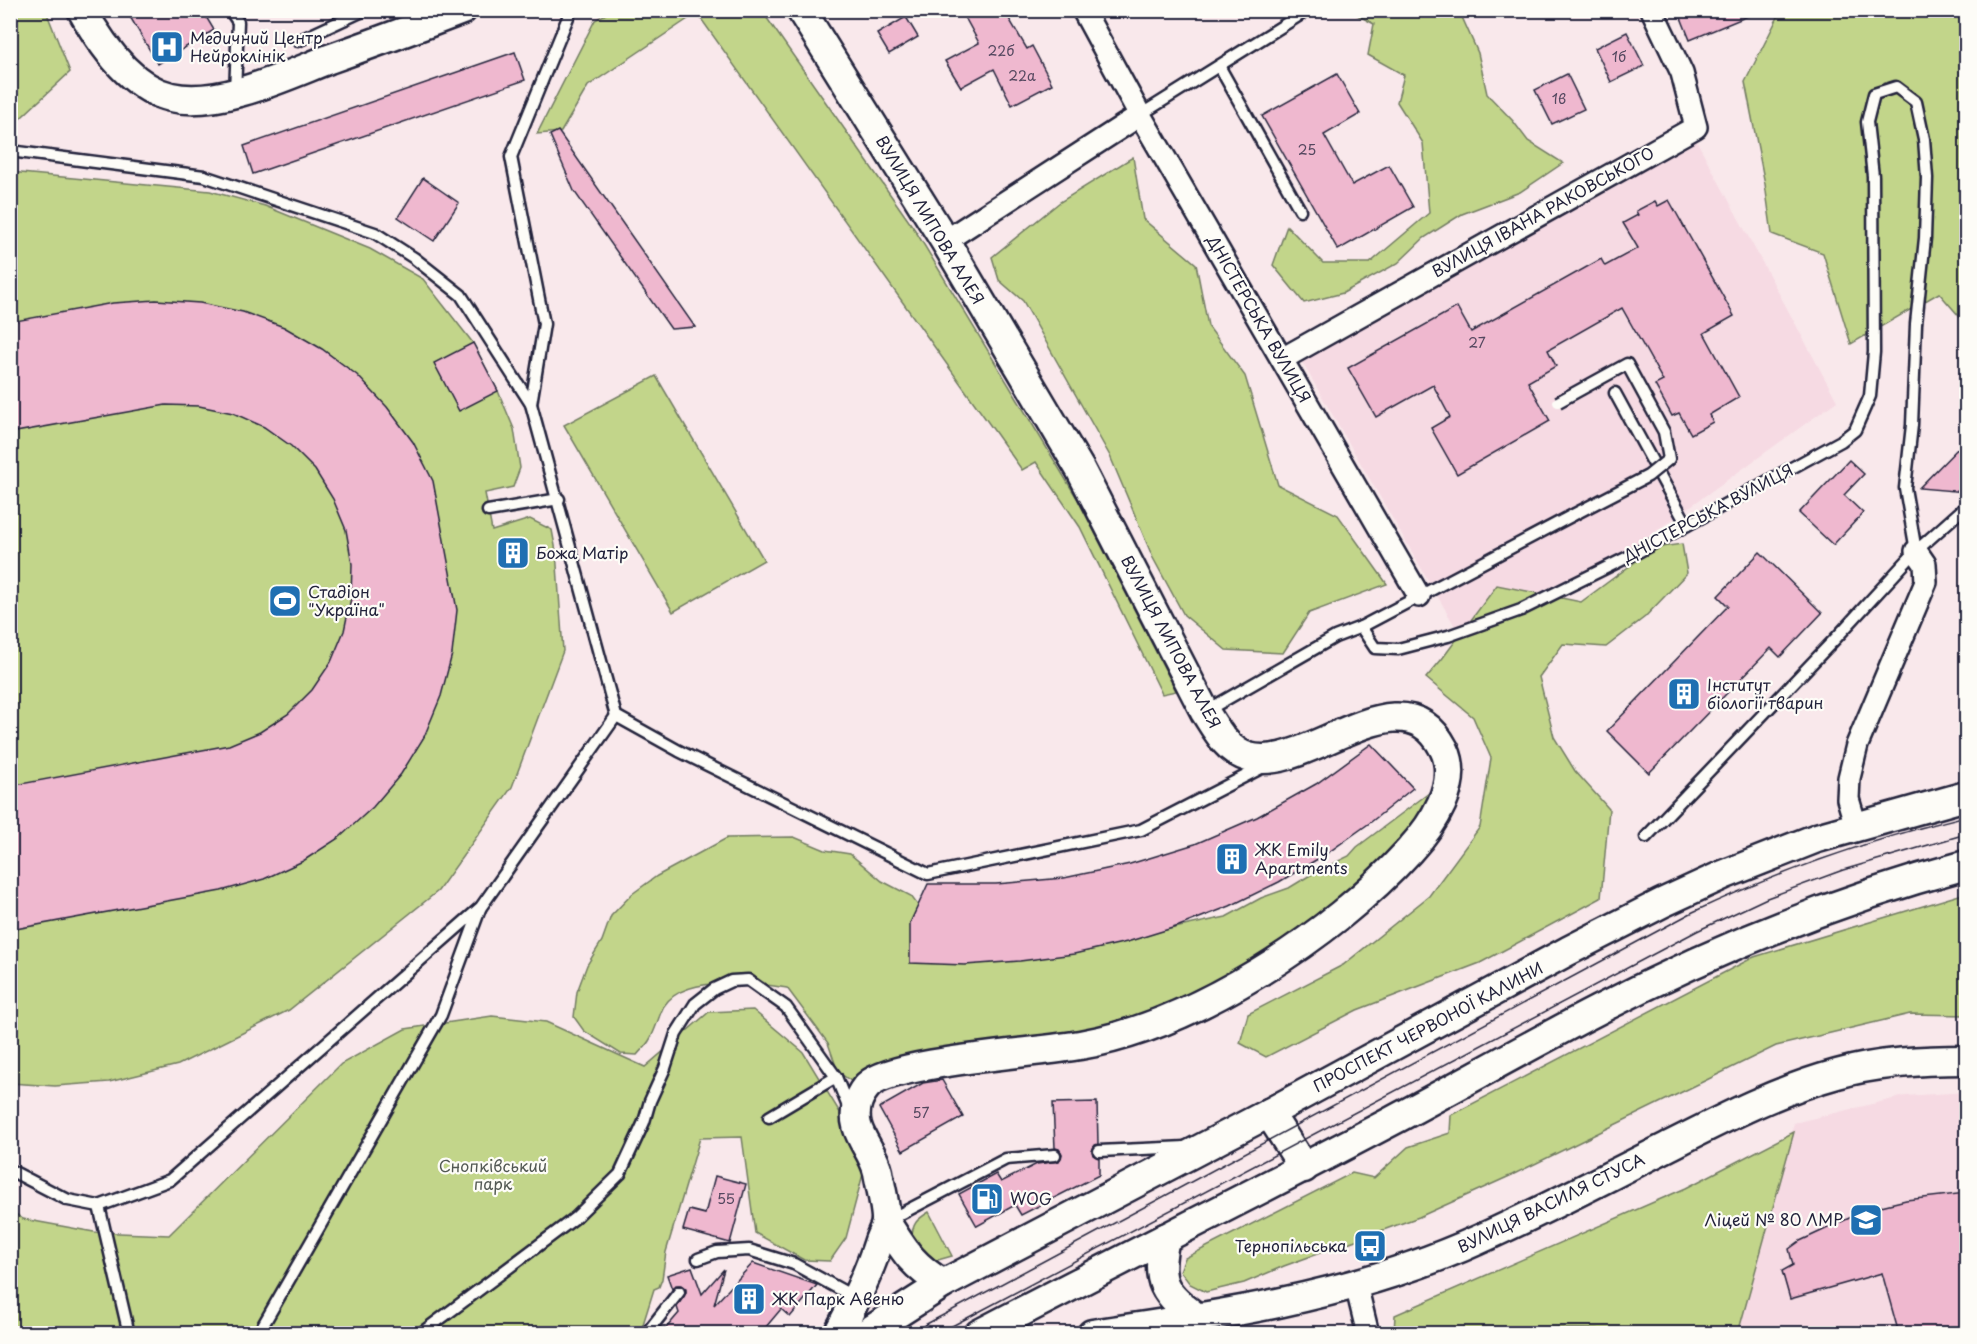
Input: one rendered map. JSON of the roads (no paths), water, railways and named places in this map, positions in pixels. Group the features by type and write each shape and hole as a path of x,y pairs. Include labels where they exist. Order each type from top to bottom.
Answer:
{"street":[{"path":"82,10 99,40 130,75 170,97 189,100 235,94 462,10"},
{"name":"ВУЛИЦЯ ЛИПОВА АЛЕЯ","path":"801,10 945,241 1080,469 1205,712 1222,739 1249,758 1278,759 1371,722 1400,716 1421,723 1434,734 1445,751 1448,766 1448,783 1439,810 1420,839 1386,876 1324,928 1254,975 1174,1017 1135,1031 1082,1045 929,1066 886,1075 868,1085 859,1097 856,1126"},
{"name":"ДНІСТЕРСЬКА ВУЛИЦЯ","path":"1083,10 1140,115 1419,596"},
{"name":"ВУЛИЦЯ ІВАНА РАКОВСЬКОГО","path":"1282,359 1696,127 1682,73 1652,10"},
{"path":"945,241 1140,115"},
{"path":"1856,826 1848,799 1849,778 1857,744 1926,582 1925,564 1916,551"},
{"name":"ПРОСПЕКТ ЧЕРВОНОЇ КАЛИНИ","path":"865,1334 943,1284 1662,903 1723,874 1817,838 1966,796"},
{"path":"979,1334 1304,1168 1599,1009 1783,925 1860,897 1966,865"},
{"name":"ВУЛИЦЯ ВАСИЛЯ СТУСА","path":"1092,1334 1199,1319 1277,1304 1356,1285 1462,1247 1539,1212 1720,1120 1795,1087 1839,1073 1873,1067 1918,1061 1966,1060"},
{"path":"1269,1113 1304,1168"},
{"path":"856,1126 877,1168 886,1222 909,1258 926,1274 943,1284"},
{"path":"838,1334 872,1262 886,1222"},
{"path":"1165,1239 1160,1264 1164,1285 1176,1302 1199,1319"},
{"path":"1356,1285 1368,1334"}],"lane":[{"path":"231,10 238,22 235,94"},
{"path":"298,41 365,10"},
{"path":"531,404 544,324 511,157 571,10"},
{"path":"1140,115 1308,10"},
{"path":"1219,66 1300,210"},
{"name":"ДНІСТЕРСЬКА ВУЛИЦЯ","path":"1361,627 1375,648 1398,649 1448,636 1521,610 1640,551 1841,441 1856,430 1870,396 1874,352 1873,176 1866,122 1874,94 1896,87 1916,102 1924,139 1927,178 1925,238 1916,324 1912,425 1905,488 1916,551"},
{"path":"10,151 204,176 375,233 414,258 461,296 531,404 559,499 616,716 679,751 928,874 1142,830 1278,759"},
{"path":"1205,712 1335,637 1361,627 1648,476 1669,459 1664,432 1627,364 1558,402"},
{"path":"1615,393 1687,525"},
{"path":"488,511 559,499"},
{"path":"1646,837 1916,551 1963,509"},
{"path":"10,1170 68,1200 99,1206 170,1180 481,907 616,716"},
{"path":"258,1334 441,1015 481,907"},
{"path":"420,1334 575,1218 620,1174 644,1122 676,1034 695,1004 714,989 731,981 748,980 786,1007 836,1077 856,1126"},
{"path":"769,1117 836,1077"},
{"path":"1099,1151 1204,1146"},
{"path":"886,1222 1006,1160 1055,1155"},
{"path":"99,1206 129,1334"},
{"path":"698,1259 717,1252 749,1250 794,1264 856,1298"},
{"path":"646,1334 679,1292"},
{"path":"671,1303 680,1311"}],"tram line":[{"path":"908,1334 1693,912 1827,857 1966,816"},
{"path":"937,1334 1697,931 1767,898 1843,870 1966,834"}],"place":[{"name":"Медичний Центр Нейроклінік","path":"167,47"},
{"name":"Божа Матір","path":"513,553"},
{"name":"Стадіон \"Україна\"","path":"285,601"},
{"name":"Інститут біології тварин","path":"1684,694"},
{"name":"ЖК Emily Apartments","path":"1232,859"},
{"name":"WOG","path":"987,1199"},
{"name":"Ліцей № 80 ЛМР","path":"1866,1220"},
{"name":"Тернопільська","path":"1370,1246"},
{"name":"ЖК Парк Авеню","path":"749,1299"}],"park label":[{"name":"Снопківський парк","path":"493,1175"}]}
